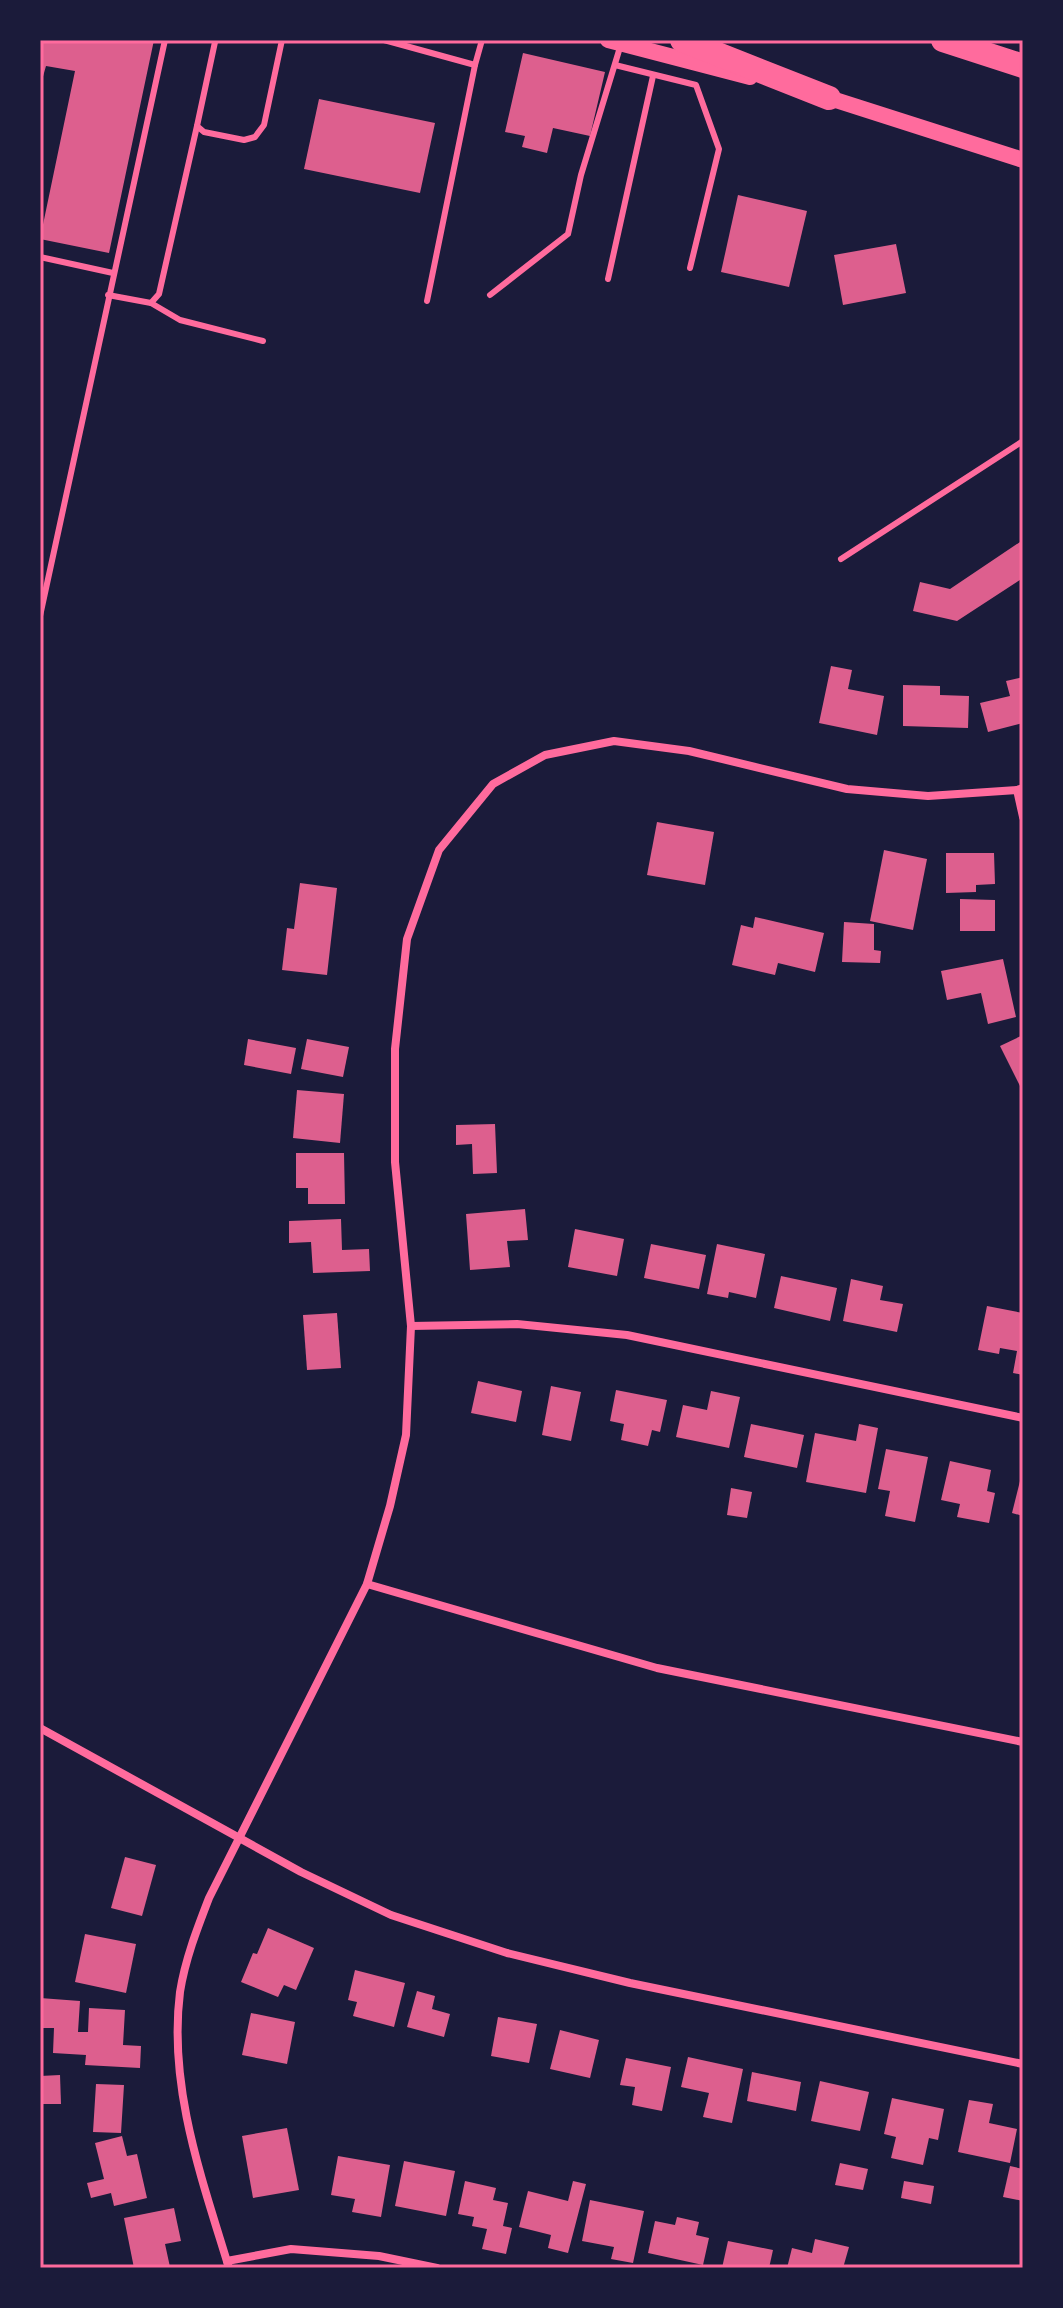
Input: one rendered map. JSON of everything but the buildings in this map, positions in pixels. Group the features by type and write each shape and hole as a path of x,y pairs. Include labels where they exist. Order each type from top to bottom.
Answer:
{"highway":[{"path":"682,40 829,98"},
{"path":"943,40 1023,66"}],"main road":[{"path":"615,42 829,98 1023,160"}],"street":[{"path":"437,2268 379,2256 291,2249 228,2265 195,2161 177,2054 180,1991 193,1941 209,1898 367,1584 390,1506 406,1435 411,1326 395,1162 395,1049 407,939 439,850 493,784 545,755 614,741 689,751 847,789 928,796 1020,789 1023,817"},
{"path":"411,1326 517,1324 627,1335 1023,1418"},
{"path":"367,1584 657,1668 1023,1742"},
{"path":"40,1728 301,1872 391,1915 507,1953 630,1983 1023,2064"}],"lane":[{"path":"40,616 165,40"},
{"path":"151,303 159,294 215,41 205,40"},
{"path":"197,126 204,132 244,140 255,137 264,125 282,40"},
{"path":"384,40 475,65"},
{"path":"427,301 482,40"},
{"path":"490,295 568,234 581,175 615,65 615,42"},
{"path":"615,65 696,85 719,149 690,268"},
{"path":"608,279 653,76"},
{"path":"40,257 113,273"},
{"path":"108,295 151,303 180,320 263,341"},
{"path":"841,559 1023,441"}]}
